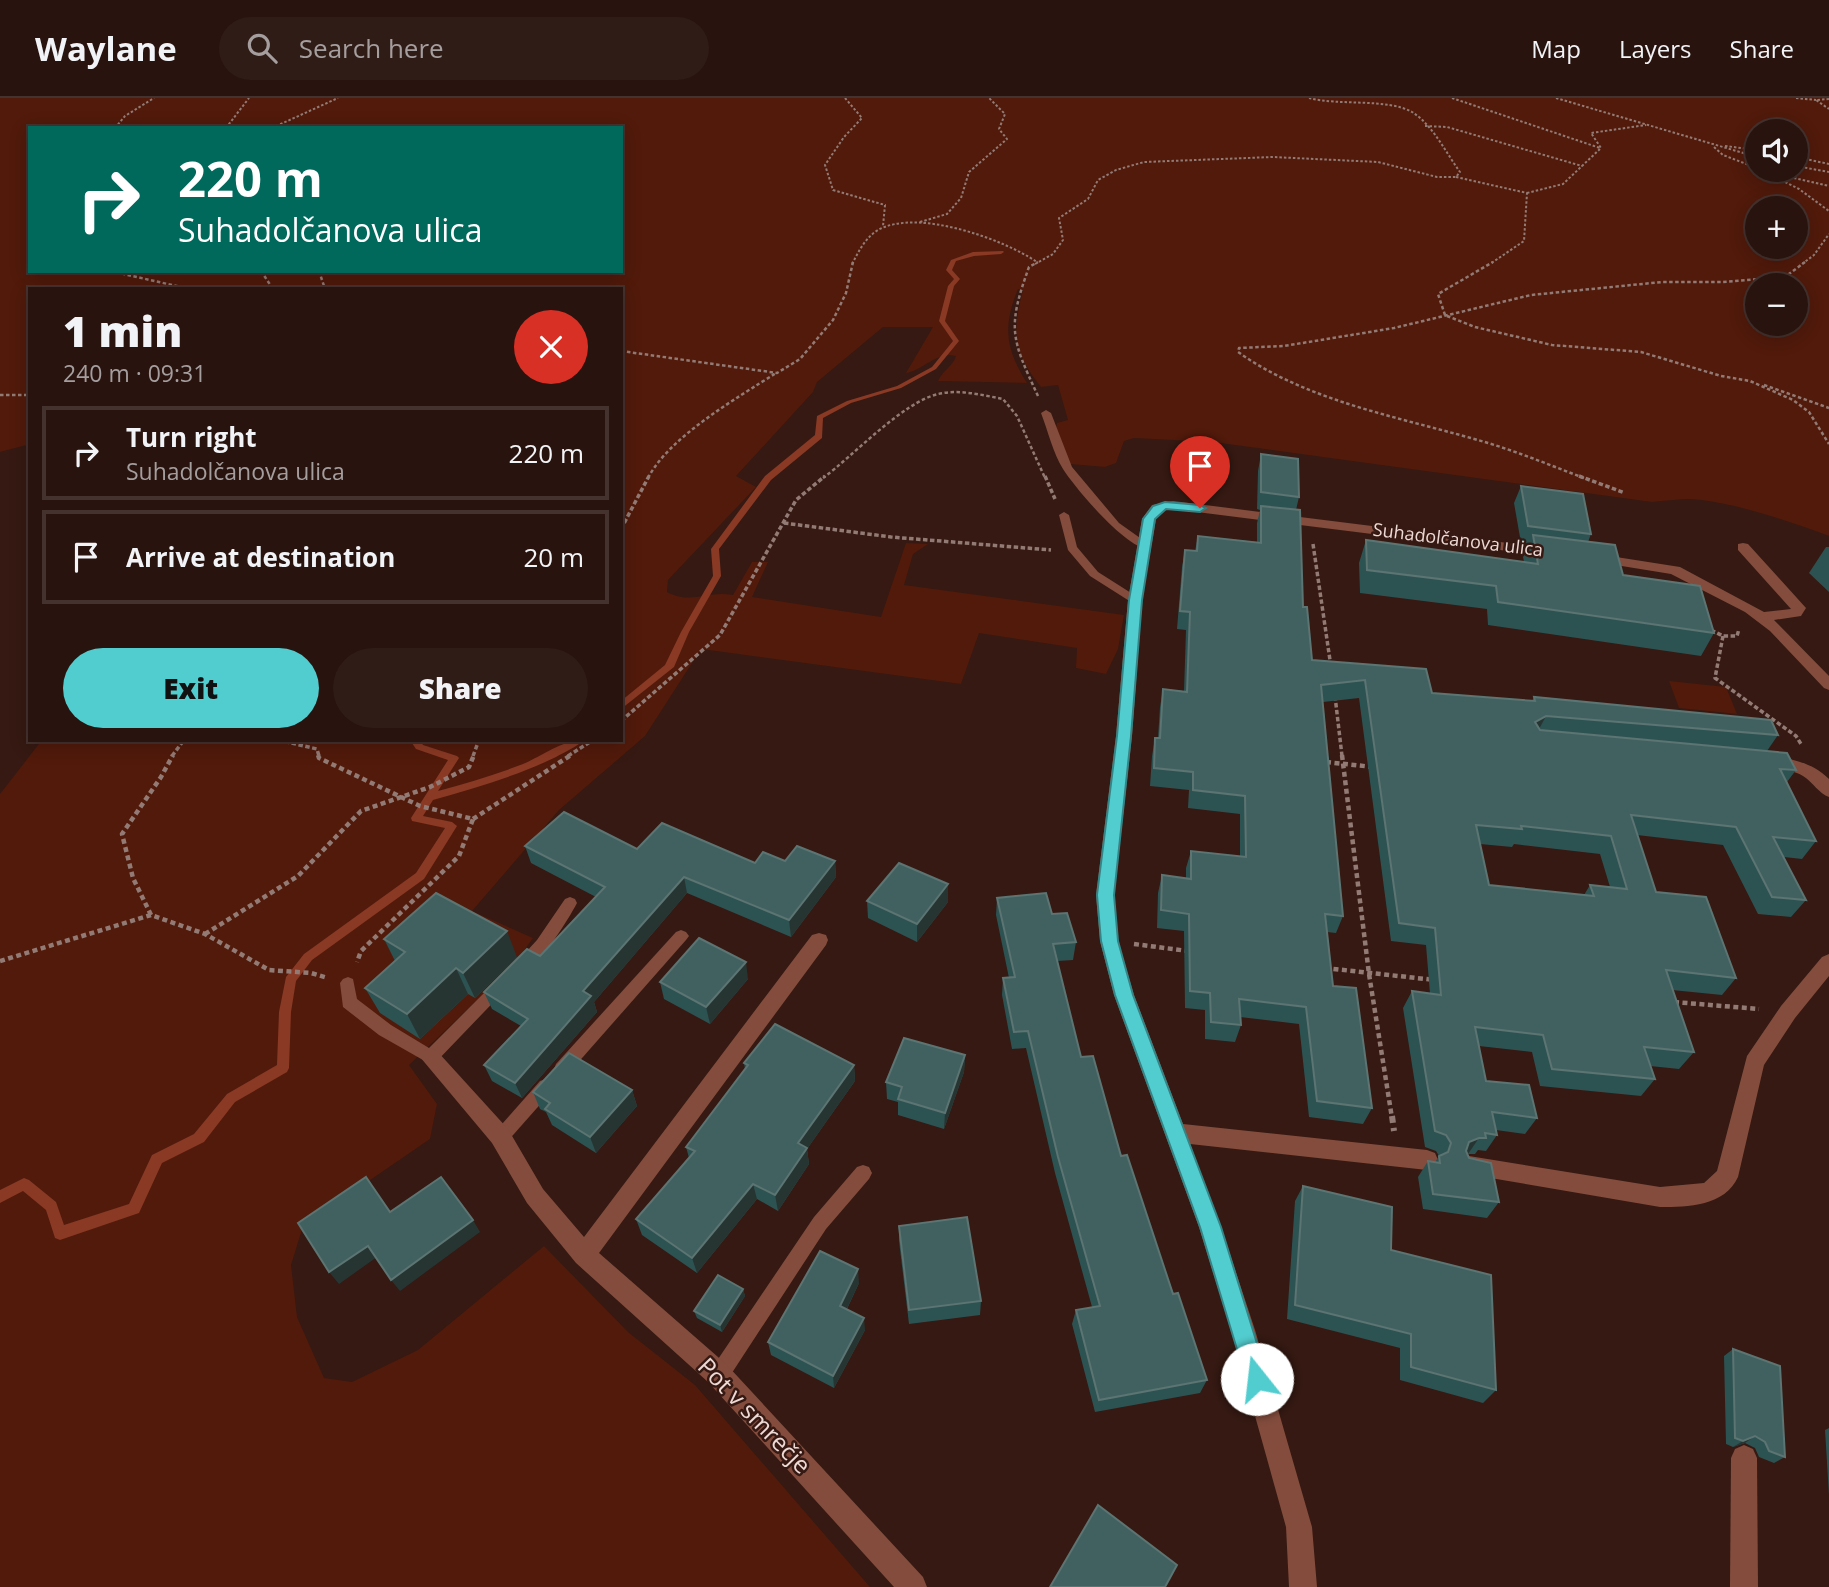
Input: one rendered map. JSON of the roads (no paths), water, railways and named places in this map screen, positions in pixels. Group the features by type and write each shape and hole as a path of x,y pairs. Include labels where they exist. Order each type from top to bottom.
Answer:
{"street":[{"name":"Suhadolčanova ulica","path":"1303,1587 1299,1527 1247,1343 1210,1227 1124,995 1109,941 1105,895 1124,736 1135,600 1149,519 1157,508 1165,505 1310,521 1675,570 1762,617 1829,685"},
{"path":"1743,547 1799,608 1796,613 1788,616 1762,617"},
{"path":"1758,761 1785,763 1809,771 1822,780 1829,791"},
{"path":"584,1255 819,940"},
{"path":"1469,1166 1660,1197 1683,1197 1709,1192 1727,1177 1754,1062 1788,1012 1829,962"},
{"name":"Pot v smrečje","path":"430,1057 500,1137 535,1196 584,1255 719,1375 913,1587"},
{"path":"1173,1133 1427,1160"},
{"path":"1744,1458 1744,1587"}],"lane":[{"path":"1046,413 1067,468 1115,525 1146,547"},
{"path":"1064,515 1072,548 1094,574 1135,600"},
{"path":"348,983 349,1002 385,1030 430,1057 542,944 570,904"},
{"path":"500,1137 681,936"},
{"path":"719,1375 820,1223 863,1173"}],"waterway":[{"path":"623,704 669,667 685,632 717,576 715,549 768,478 819,436 819,417 849,402 899,387 934,368 956,341 942,321 951,286 957,279 949,270 954,260 973,254 1001,252"},
{"path":"416,742 419,747 454,758 429,797"},
{"path":"429,797 506,774 575,742"},
{"path":"0,1197 24,1184 51,1206 60,1233 134,1209 157,1159 199,1138 231,1098 283,1068 285,1012 290,980 308,957 420,876 452,826 416,818 429,797"}]}
